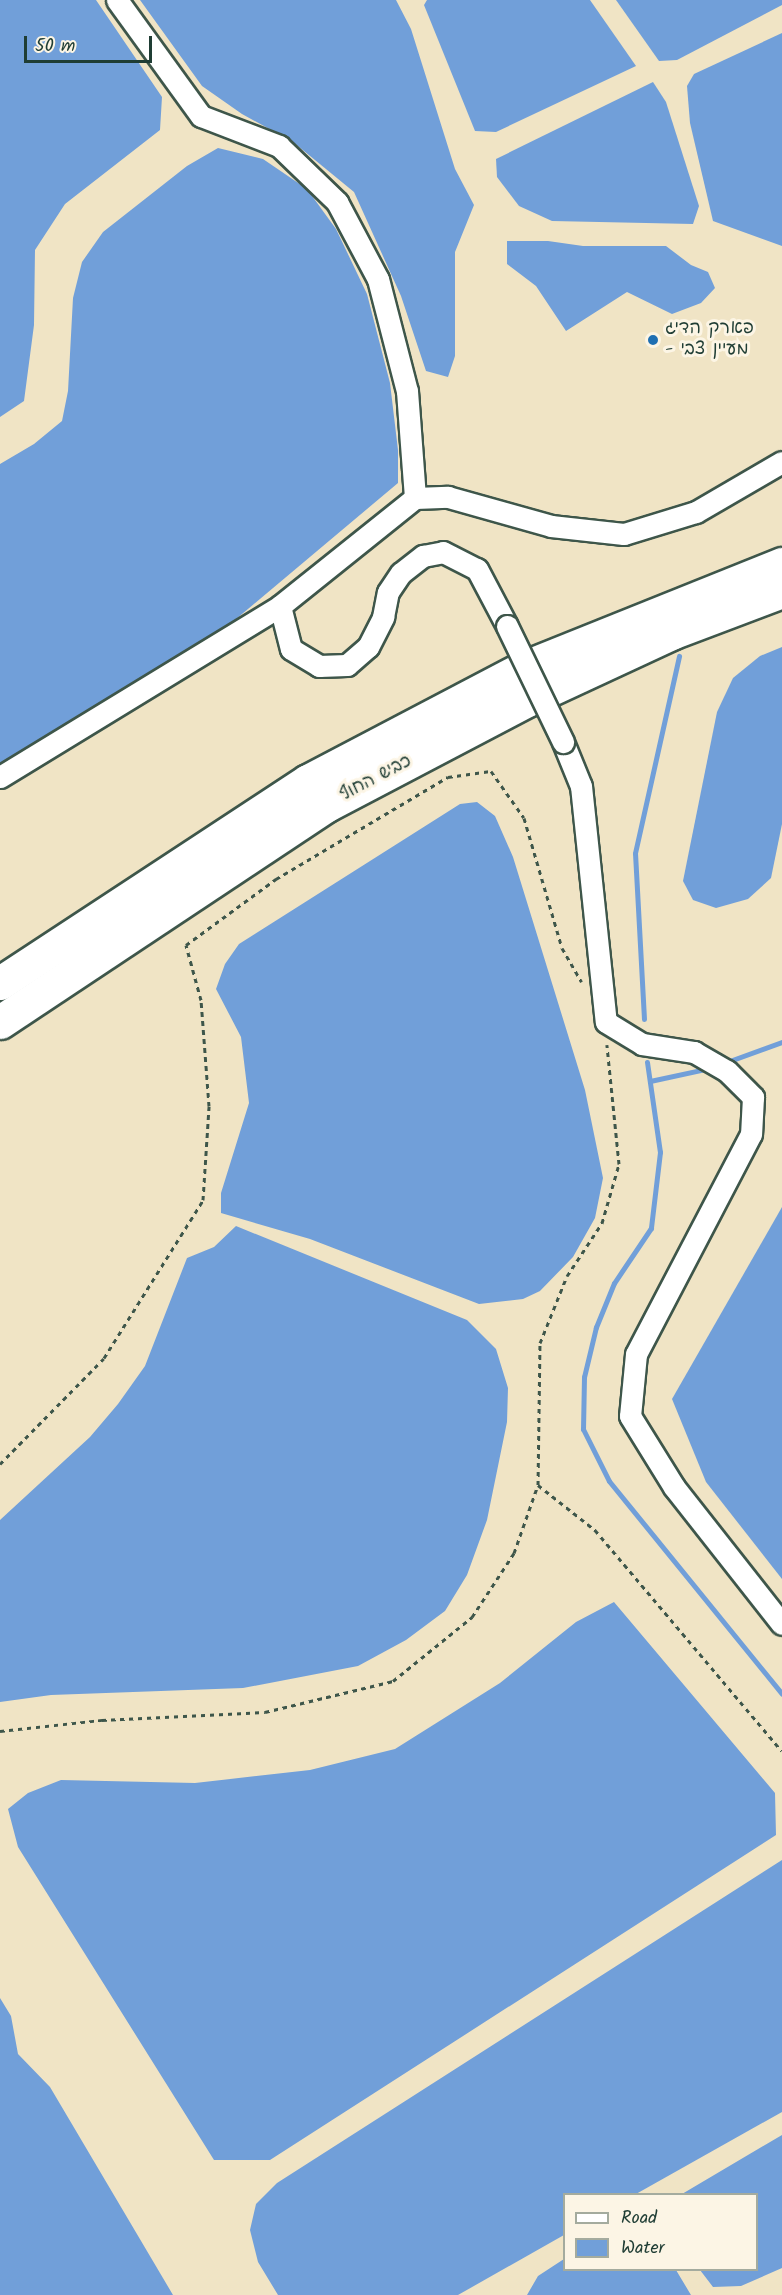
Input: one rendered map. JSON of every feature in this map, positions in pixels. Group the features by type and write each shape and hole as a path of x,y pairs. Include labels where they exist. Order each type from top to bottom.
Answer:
{"highway":[{"name":"כביש החוף","path":"0,983 308,781 523,668 782,564"},
{"name":"כביש החוף","path":"0,1022 327,805 529,699 671,633 782,591"}],"street":[{"path":"117,0 201,116 279,146 337,202 378,279 407,392 415,498"},
{"path":"0,777 280,606 415,498 448,497 551,526 624,534 696,512 782,462"},
{"path":"280,606 291,649 319,666 346,665 368,647 383,617 388,592 401,573 423,556 443,552 477,570 563,742 581,786 606,1022 642,1044 694,1052 727,1071 753,1097 751,1134 636,1354 630,1416 674,1487 782,1624"}],"path":[{"path":"0,1464 104,1358 203,1200 209,1106 201,1000 186,945 276,879 448,777 491,771 524,818 562,948 584,985"},
{"path":"0,1731 102,1720 265,1712 393,1681 472,1617 514,1553 538,1485 540,1343 567,1276 602,1223 619,1164 606,1022"},
{"path":"538,1485 595,1530 782,1751"}],"water":[{"path":"0,0 96,0 162,97 160,130 65,204 35,250 34,325 24,401 0,417"},
{"path":"140,0 396,0 411,29 455,169 474,205 455,252 455,356 448,377 426,371 401,296 354,192 293,142 242,114 202,86"},
{"path":"427,0 590,0 636,66 496,132 475,131 424,5"},
{"path":"616,0 782,0 782,5 677,60 659,61"},
{"path":"782,33 782,246 713,221 690,123 687,86 694,74"},
{"path":"653,82 666,102 699,206 693,224 552,221 519,206 497,177 496,159"},
{"path":"218,148 263,159 307,189 336,229 367,294 390,383 398,450 398,483 223,630 0,763 0,464 34,444 62,421 68,391 73,298 82,262 103,232 187,166"},
{"path":"507,241 548,241 583,246 666,246 691,265 708,272 715,288 701,303 672,314 627,292 566,331 536,286 507,264"},
{"path":"782,647 782,824 771,878 748,899 716,908 693,900 683,881 717,712 733,678 760,656"},
{"path":"477,802 495,816 513,857 585,1090 603,1178 595,1218 573,1257 540,1291 523,1299 479,1304 310,1239 221,1213 221,1193 249,1103 241,1037 216,989 225,964 239,944 460,804"},
{"path":"782,1207 782,1579 706,1482 672,1399"},
{"path":"236,1226 467,1320 496,1349 508,1388 507,1422 487,1520 467,1575 445,1611 406,1640 358,1666 243,1688 51,1695 0,1702 0,1520 90,1437 118,1404 145,1366 187,1258 214,1247"},
{"path":"614,1602 775,1793 776,1835 270,2160 214,2160 18,1847 8,1809 28,1793 61,1780 195,1783 310,1770 395,1749 500,1683 576,1622"},
{"path":"782,1860 782,2112 638,2193 563,2193 563,2236 458,2295 278,2295 258,2262 250,2230 256,2204 277,2183"},
{"path":"0,1998 11,2016 18,2054 50,2087 173,2295 0,2295"},
{"path":"782,2135 782,2268 741,2286 713,2287 701,2271 758,2271 758,2193 684,2193"},
{"path":"563,2260 563,2271 677,2271 691,2295 527,2295 538,2276"}],"waterway":[{"path":"644,1019 635,853 679,656"},
{"path":"724,1063 782,1042"},
{"path":"647,1062 660,1152 651,1228 614,1283 596,1327 584,1377 583,1429 609,1481 782,1694"},
{"path":"650,1081 710,1068"}],"place":[{"name":"פארק הדיג - מעיין צבי","path":"653,340"}]}
